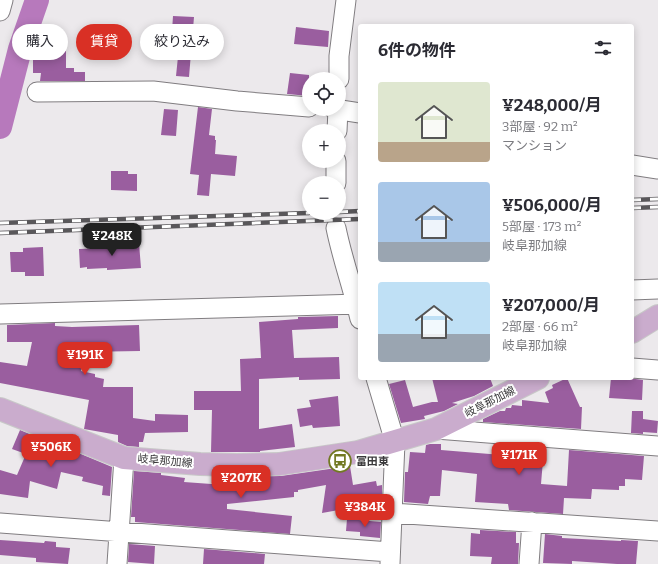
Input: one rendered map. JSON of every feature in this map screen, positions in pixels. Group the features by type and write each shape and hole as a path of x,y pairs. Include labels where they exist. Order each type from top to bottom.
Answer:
{"main road":[{"path":"634,331 658,316"},
{"name":"岐阜那加線","path":"0,409 124,458 237,466 279,464 358,452 436,429 534,380"}],"street":[{"path":"0,11 3,0"},
{"path":"339,72 339,56 346,0"},
{"path":"37,92 153,91 237,101 302,106"},
{"path":"346,110 358,113"},
{"path":"634,165 658,169"},
{"path":"336,228 340,249 358,306"},
{"path":"634,290 658,289"},
{"path":"0,314 296,305 358,309"},
{"path":"634,368 658,370"},
{"path":"0,523 119,532 390,558 395,442 377,380"},
{"path":"436,429 658,446"},
{"path":"117,564 124,458"},
{"path":"392,513 658,531"},
{"path":"529,564 532,522"}],"building":[{"path":"173,16 194,17 193,24 172,24"},
{"path":"296,27 329,31 328,47 294,44"},
{"path":"33,60 66,60 66,68 74,68 74,72 85,72 85,81 40,81 41,73 33,73"},
{"path":"178,60 190,60 189,77 176,76"},
{"path":"290,73 302,74 302,95 287,94"},
{"path":"198,107 212,109 209,135 215,136 215,154 237,156 235,176 211,174 209,196 197,195 199,175 190,174"},
{"path":"164,109 178,110 176,136 161,135"},
{"path":"111,171 128,171 128,174 137,174 137,191 111,190"},
{"path":"139,243 141,268 107,270 107,268 80,268 79,249 106,248 106,245"},
{"path":"43,247 44,276 25,276 25,272 11,272 10,252 23,252 23,248"},
{"path":"338,316 338,328 292,330 294,358 339,357 340,379 299,380 299,377 259,379 259,429 292,424 295,447 260,452 211,452 212,410 194,410 194,391 241,391 240,359 261,358 259,322 298,319 298,317"},
{"path":"55,323 55,326 72,327 139,325 140,351 81,352 81,371 95,374 95,377 104,379 103,387 133,387 133,418 155,421 155,414 188,415 188,432 145,433 143,442 139,442 139,447 127,446 118,442 118,435 84,429 89,400 0,383 0,362 27,366 32,342 7,342 7,325"},
{"path":"405,380 413,407 438,402 432,380 491,380 493,386 474,396 452,403 458,404 444,411 424,416 425,419 401,423 389,384"},
{"path":"563,380 568,380 580,407 582,407 581,429 483,422 483,419 500,411 505,411 506,408 511,408 512,405 522,406 522,400 549,403 545,392 553,388 552,385"},
{"path":"611,380 643,380 642,400 609,398"},
{"path":"338,396 340,426 313,428 312,425 300,427 297,409 311,407 309,400"},
{"path":"632,411 643,411 643,419 658,421 657,433 631,433"},
{"path":"20,430 44,440 49,443 48,446 81,454 112,467 110,496 102,495 103,486 82,481 83,477 61,472 57,489 30,481 28,498 0,494 0,470 17,475 26,454 12,449"},
{"path":"441,444 441,450 502,455 503,445 544,448 541,484 567,486 569,450 644,456 642,480 625,479 625,486 619,486 619,490 592,489 591,499 564,498 563,514 509,510 508,504 475,502 477,474 442,470 440,496 430,496 428,504 404,502 405,472 408,472 410,452 425,453 426,445"},
{"path":"350,466 353,485 376,481 377,486 382,485 382,499 378,500 378,503 322,513 326,485 298,490 298,492 294,492 294,497 227,504 227,509 292,516 290,534 135,522 135,517 131,517 134,471 161,473 161,475 185,478 184,482 225,485 224,477 281,476"},
{"path":"347,519 381,522 380,538 360,536 360,532 346,531"},
{"path":"480,530 516,532 516,543 519,543 518,564 491,564 492,557 470,556 471,533 480,534"},
{"path":"545,534 562,536 562,538 638,541 636,564 572,561 572,564 543,563"},
{"path":"0,540 44,543 45,541 56,542 56,547 70,548 68,564 36,562 36,558 0,555"},
{"path":"129,544 155,546 154,564 128,562"},
{"path":"204,549 265,554 264,564 203,564"}],"waterway":[{"path":"0,127 20,49 37,0"}],"railway":[{"path":"634,200 658,199"},
{"path":"634,208 658,207"},
{"path":"346,212 358,211"},
{"path":"0,223 302,213"},
{"path":"0,233 358,219"}],"place":[{"name":"富田東","path":"340,461"}]}
